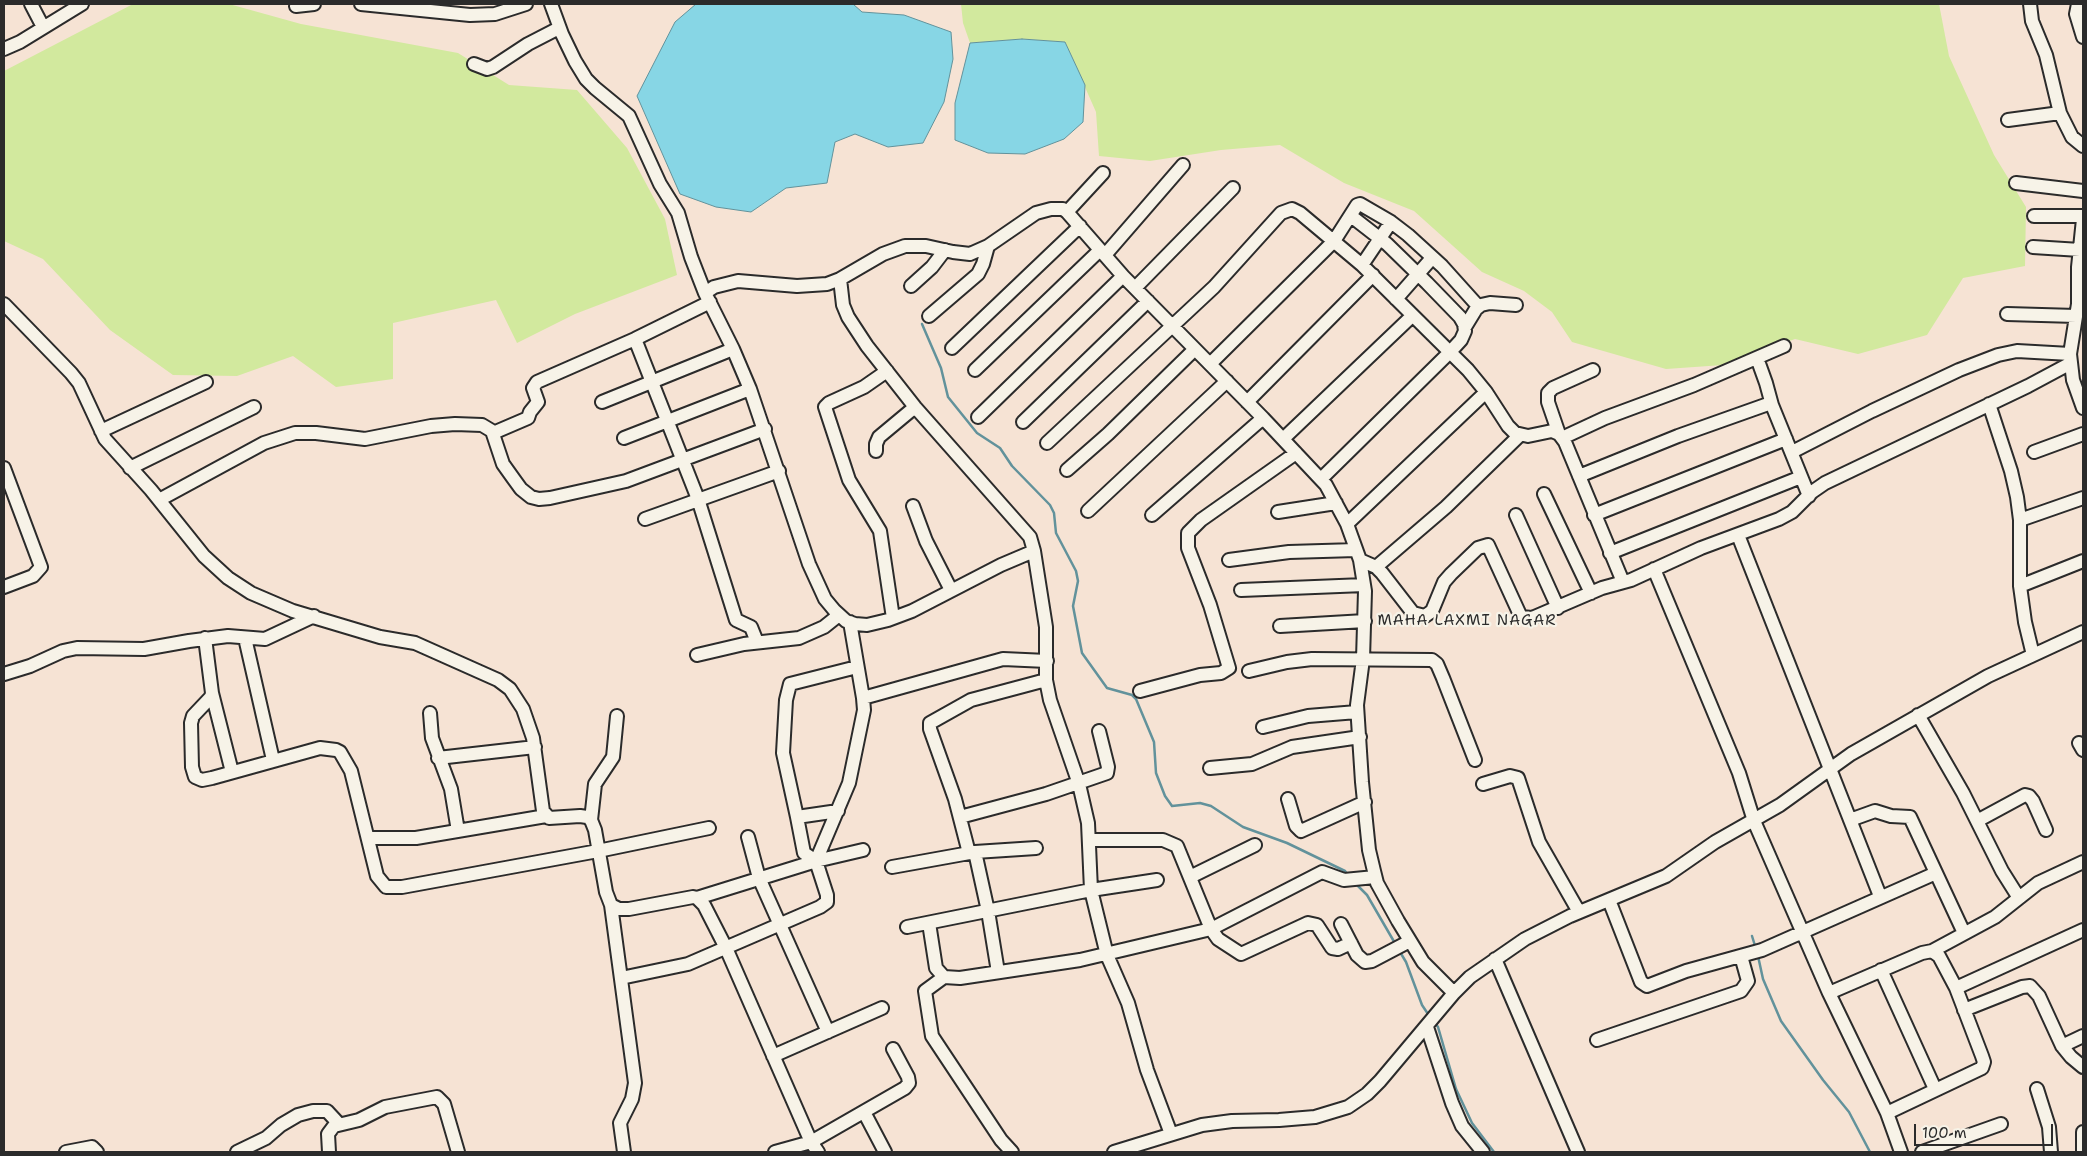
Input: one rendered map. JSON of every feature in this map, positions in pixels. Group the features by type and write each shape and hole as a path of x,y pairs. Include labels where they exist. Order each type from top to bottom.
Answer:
{"street":[{"path":"31,4 43,27"},
{"path":"4,49 20,42 82,4"},
{"path":"296,6 314,4"},
{"path":"361,4 483,15 495,14 526,4"},
{"path":"551,4 569,51 586,79 620,108 632,121 660,184 678,212 690,257 750,389 816,580 825,599 844,619 864,698 863,715 849,783 816,861"},
{"path":"2030,4 2032,21 2046,55 2060,113 2072,137 2083,146"},
{"path":"2078,4 2076,14 2083,37"},
{"path":"474,64 487,69 493,67 528,44 559,28"},
{"path":"2008,120 2060,113"},
{"path":"975,370 1103,253 1183,165"},
{"path":"1067,212 1103,173"},
{"path":"2016,183 2083,191"},
{"path":"1135,288 1233,188"},
{"path":"1210,364 1334,240 1357,205 1360,204 1391,222 1432,258 1478,306"},
{"path":"493,433 528,418 538,402 533,388 538,382 635,339 707,298 714,287 738,281 806,287 827,284 840,279 883,254 905,246 926,246 970,254 988,246 1029,217 1043,210 1058,208 1067,212 1123,276 1173,325 1321,479 1347,524 1358,555 1364,586 1363,659 1357,712 1369,850 1376,877 1398,921 1402,946 1423,962 1454,993"},
{"path":"1047,443 1214,287 1276,218 1286,210 1295,209 1334,240 1373,275 1450,352 1486,392 1514,433 1520,436 1532,436 1552,431 1561,436"},
{"path":"1351,216 1380,238 1419,274 1460,317 1465,327"},
{"path":"2034,216 2083,218 2074,365 2083,408"},
{"path":"1362,265 1391,222"},
{"path":"952,348 1080,226"},
{"path":"929,316 978,274 988,246"},
{"path":"2033,247 2080,250"},
{"path":"910,286 932,267 945,250"},
{"path":"1396,299 1432,258"},
{"path":"1247,402 1373,275"},
{"path":"978,417 1123,276"},
{"path":"840,279 841,297 848,317 867,346 915,407 1030,537 1046,627 1046,680 1053,714 1086,807 1091,890 1107,955 1128,1004 1148,1070 1171,1134"},
{"path":"1023,422 1148,301"},
{"path":"1321,479 1461,340 1465,327 1478,306 1490,303 1516,305"},
{"path":"4,304 75,378 105,439 159,500 204,556 228,578 251,593 270,602 380,637 415,643 498,680 510,689 517,698 529,726 535,747 542,808 546,816"},
{"path":"2007,314 2079,307"},
{"path":"1283,439 1412,316"},
{"path":"635,339 698,500 736,620 751,627 757,642"},
{"path":"1561,436 1694,385 1784,346"},
{"path":"602,402 733,349"},
{"path":"1067,470 1108,434 1194,349"},
{"path":"1792,452 1959,370 1998,355 2017,351 2074,365"},
{"path":"1757,358 1771,403 1808,496"},
{"path":"1229,560 1289,552 1358,555 1376,567 1416,616 1425,616 1432,611 1444,582 1478,548 1486,545 1492,551 1521,617 1532,618 1701,548 1761,527 1792,512 1818,488 1836,477 2074,365"},
{"path":"1593,370 1553,388 1548,393 1548,402 1622,582"},
{"path":"887,371 864,386 829,403 825,409 849,480 879,528 893,618"},
{"path":"1088,511 1227,381"},
{"path":"101,431 206,382"},
{"path":"624,438 750,389"},
{"path":"1347,524 1486,392"},
{"path":"1579,476 1678,436 1771,403"},
{"path":"1989,404 2011,471 2020,520 2020,586 2025,622 2033,655"},
{"path":"130,468 254,407"},
{"path":"876,451 879,436 915,407"},
{"path":"1152,515 1263,418"},
{"path":"159,500 264,443 294,433 316,433 365,439 400,431 455,424 482,425 490,428 493,433 504,464 512,478 531,497 539,499 626,481 764,429"},
{"path":"2034,452 2083,434"},
{"path":"1376,567 1446,507 1520,436"},
{"path":"1594,515 1786,438"},
{"path":"1140,691 1200,675 1221,673 1230,668 1210,605 1190,556 1188,533 1201,520 1296,453"},
{"path":"4,468 41,567 33,576 4,587"},
{"path":"645,520 779,472"},
{"path":"1610,552 1802,477"},
{"path":"1544,494 1591,592"},
{"path":"2020,520 2083,498"},
{"path":"1278,512 1336,502"},
{"path":"913,506 926,541 951,590"},
{"path":"1516,515 1558,608"},
{"path":"1738,535 1880,896"},
{"path":"697,655 757,642 799,638 844,619 867,625 893,618 912,611 1001,565 1034,551"},
{"path":"2020,586 2083,562"},
{"path":"1654,569 1738,773 1754,821 1830,993 1886,1113 1901,1152"},
{"path":"1241,590 1364,586"},
{"path":"4,674 30,666 63,651 77,648 144,649 205,638 228,636 260,640 272,637 314,616"},
{"path":"1280,626 1365,621"},
{"path":"1114,1152 1202,1125 1232,1120 1314,1118 1348,1107 1374,1088 1454,993 1470,977 1525,938 1579,912 1666,876 1715,842 1754,821 1800,791 1830,768 1918,715 1996,672 2083,632"},
{"path":"205,638 212,693 232,772"},
{"path":"245,638 273,760"},
{"path":"1249,671 1298,660 1426,659 1435,662 1444,678 1475,760"},
{"path":"864,698 998,660 1047,660"},
{"path":"621,978 688,964 820,908 827,902 828,899 816,861 804,853 783,753 786,700 790,684 857,668"},
{"path":"998,972 988,911 972,852 930,729 930,723 972,700 1046,680"},
{"path":"212,693 193,716 191,723 190,737 193,774 195,778 202,780 320,748 329,748 340,752 351,771 356,787 377,876 381,883 391,888 598,851 709,828"},
{"path":"1262,727 1308,716 1357,712"},
{"path":"430,713 432,738 451,790 458,831"},
{"path":"1918,715 1977,821 2002,871 2019,898"},
{"path":"618,716 612,757 595,784 591,820 595,830 606,892 611,905 635,1083 632,1099 620,1123 624,1152"},
{"path":"960,817 1079,784 1104,775 1108,771 1099,731"},
{"path":"1210,768 1252,764 1292,747 1360,737"},
{"path":"438,758 535,747"},
{"path":"1484,784 1510,776 1518,778 1539,842 1579,912"},
{"path":"1977,821 2026,795 2030,796 2033,801 2046,830"},
{"path":"1288,799 1296,826 1302,831 1365,802"},
{"path":"797,817 838,811"},
{"path":"1850,820 1874,811 1891,816 1910,817 1964,933"},
{"path":"368,838 416,838 546,816 556,818 580,816 591,820"},
{"path":"748,837 759,878 828,1032"},
{"path":"1089,840 1168,841 1177,846 1211,929 1218,938 1241,954 1308,923 1316,925 1332,948 1338,949 1351,944"},
{"path":"1190,877 1255,845"},
{"path":"892,867 972,852 1036,848"},
{"path":"611,905 619,909 684,897 697,898 816,861 863,850"},
{"path":"1830,993 1922,953 1932,951 1995,917 2038,883 2083,862"},
{"path":"1012,1152 1001,1140 932,1036 925,991 944,977 960,978 1107,955 1211,929 1318,873 1325,872 1338,878 1352,880 1376,877"},
{"path":"1609,900 1641,982 1645,986 1686,971 1751,954 1803,933 1880,896 1936,873"},
{"path":"907,927 1091,890 1157,880"},
{"path":"697,898 708,912 726,948 814,1147"},
{"path":"929,923 936,968 944,977"},
{"path":"1341,924 1356,955 1365,962 1372,961 1402,946"},
{"path":"1956,988 2083,930"},
{"path":"1886,1113 1973,1073 1982,1068 1984,1062 1956,988 1939,956 1932,951"},
{"path":"1597,1040 1741,990 1748,982 1751,954"},
{"path":"1495,959 1578,1152"},
{"path":"1881,970 1936,1089"},
{"path":"1964,1010 2022,987 2030,986 2039,996 2062,1046 2083,1067"},
{"path":"773,1056 882,1008"},
{"path":"1430,1022 1452,1102 1462,1126 1483,1152"},
{"path":"2062,1046 2083,1036"},
{"path":"776,1152 814,1147 864,1112 907,1086 908,1077 893,1049"},
{"path":"2037,1088 2049,1127 2051,1152"},
{"path":"329,1152 328,1134 334,1126 359,1120 385,1107 437,1098 444,1104 458,1152"},
{"path":"237,1152 266,1138 291,1117 320,1110 327,1111 339,1124"},
{"path":"864,1112 885,1152"},
{"path":"1922,1152 2001,1124"},
{"path":"2082,1152 2083,1132"},
{"path":"66,1152 88,1147 92,1147 97,1152"}],"green space":[{"path":"133,4 229,4 301,24 458,53 509,85 577,90 627,148 665,219 677,275 575,314 517,343 496,300 393,323 393,379 336,387 293,356 237,376 173,375 110,330 43,259 4,241 4,71"},
{"path":"961,4 1939,4 1949,56 1994,155 2026,207 2025,266 1963,278 1927,335 1858,354 1795,339 1723,365 1666,369 1572,342 1552,312 1524,291 1482,272 1414,211 1344,183 1280,145 1221,150 1150,161 1099,156 1096,112 1065,42 1022,39 970,43 963,23"}],"water":[{"path":"696,4 853,4 862,12 904,15 951,32 953,59 944,102 923,143 888,147 855,134 835,142 827,183 786,188 751,212 716,207 680,194 637,96 675,22"},
{"path":"1022,39 1065,42 1085,85 1083,122 1064,139 1025,154 988,153 955,140 955,103 970,43"}],"waterway":[{"path":"922,324 941,368 948,397 977,433 1000,448 1012,466 1050,505 1054,513 1056,533 1076,571 1078,581 1073,606 1082,653 1107,688 1132,695 1136,699 1154,742 1156,773 1165,796 1172,806 1200,803 1211,806 1243,827 1287,843 1345,871 1348,875"},
{"path":"1355,883 1367,895 1396,945"},
{"path":"1752,936 1756,949"},
{"path":"1400,952 1406,962 1422,1005 1430,1017"},
{"path":"1758,956 1763,979 1781,1021 1823,1080 1849,1112 1870,1152"},
{"path":"1435,1023 1438,1027 1456,1089 1472,1123 1494,1152"}],"district":[{"name":"MAHA LAXMI NAGAR","path":"1467,621"}]}
